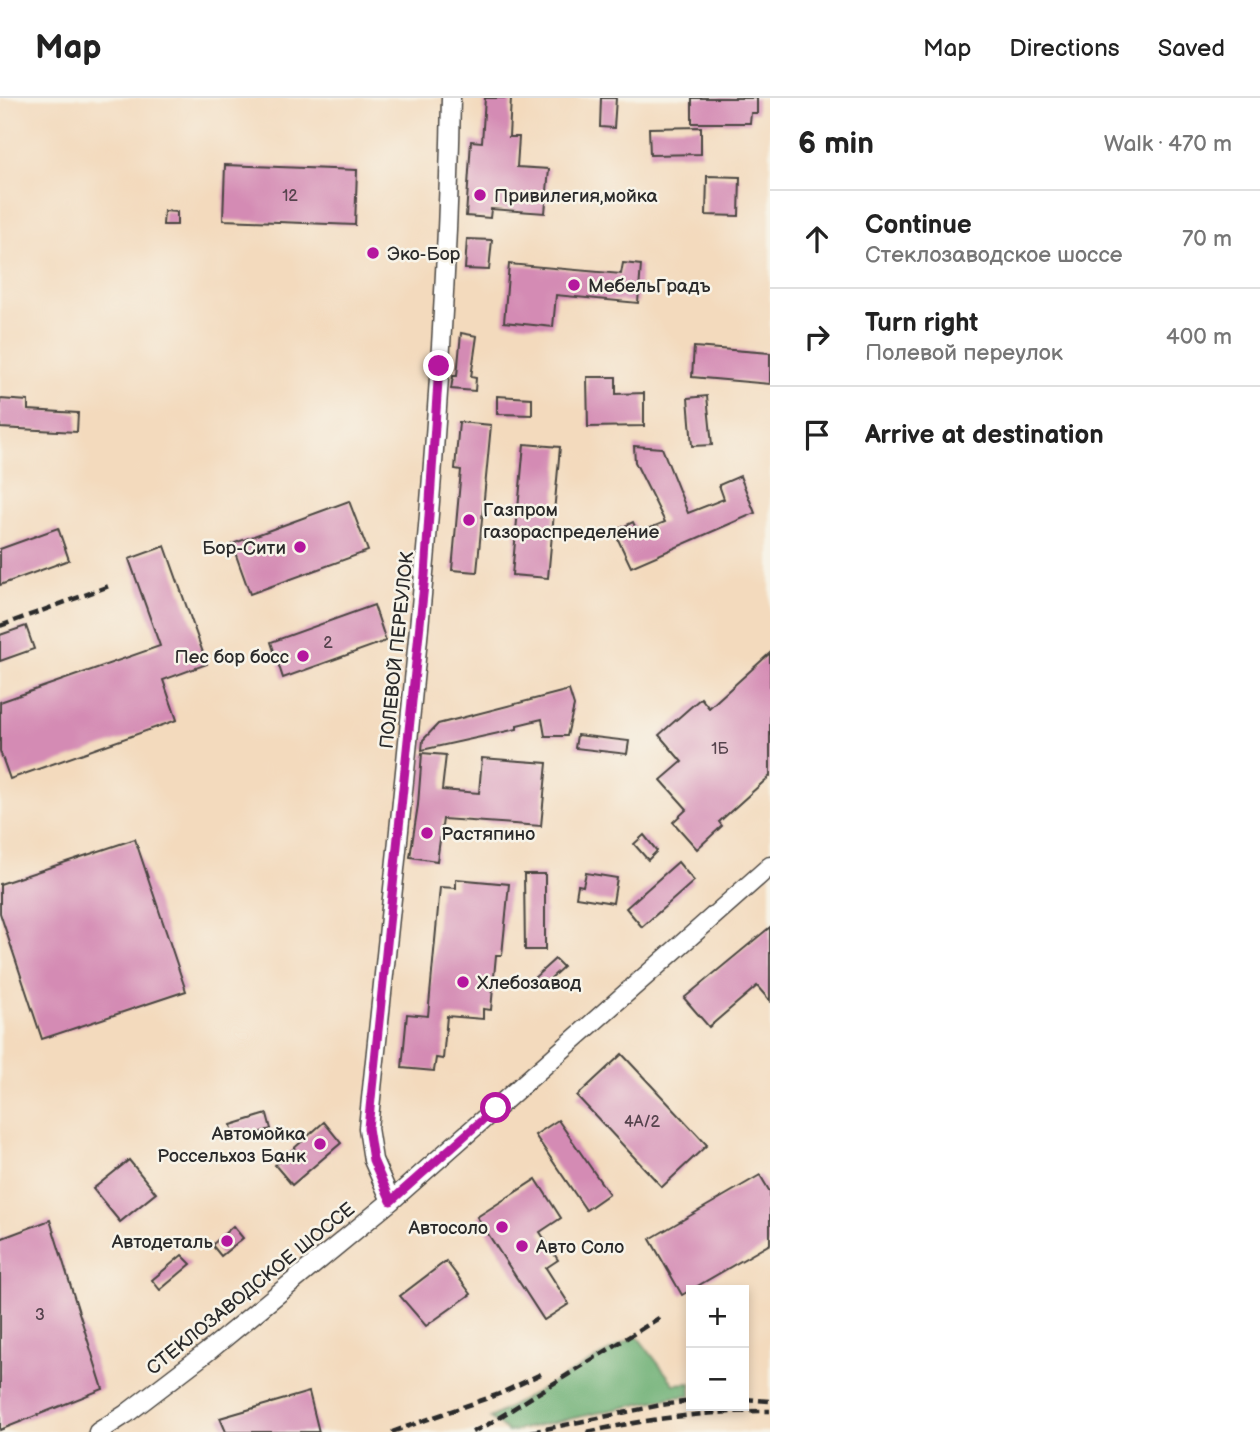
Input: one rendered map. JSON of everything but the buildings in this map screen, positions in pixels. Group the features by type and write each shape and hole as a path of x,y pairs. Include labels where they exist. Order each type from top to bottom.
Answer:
{"street":[{"name":"ПОЛЕВОЙ ПЕРЕУЛОК","path":"391,1201 373,1160 368,1128 427,551 449,222 451,98"},
{"name":"СТЕКЛОЗАВОДСКОЕ ШОССЕ","path":"98,1432 211,1349 391,1201 770,866"}],"green space":[{"path":"637,1336 674,1384 686,1383 686,1396 508,1432 490,1418"}],"railway":[{"path":"0,626 112,585"},
{"path":"472,1432 659,1318"},
{"path":"392,1432 499,1394 541,1374"},
{"path":"749,1399 770,1401"},
{"path":"531,1432 686,1402"},
{"path":"587,1432 678,1417 770,1411"}],"place":[{"name":"Привилегия,мойка","path":"480,195"},
{"name":"Эко-Бор","path":"373,253"},
{"name":"МебельГрадъ","path":"574,285"},
{"name":"Газпром газораспределение","path":"469,520"},
{"name":"Бор-Сити","path":"300,547"},
{"name":"Пес бор босс","path":"303,656"},
{"name":"Растяпино","path":"427,833"},
{"name":"Хлебозавод","path":"463,982"},
{"name":"Автомойка Россельхоз Банк","path":"320,1144"},
{"name":"Автосоло","path":"502,1227"},
{"name":"Автодеталь","path":"227,1241"},
{"name":"Авто Соло","path":"522,1246"}],"route":[{"path":"439,366 425,575 368,1128 373,1160 391,1201 496,1108"}]}
